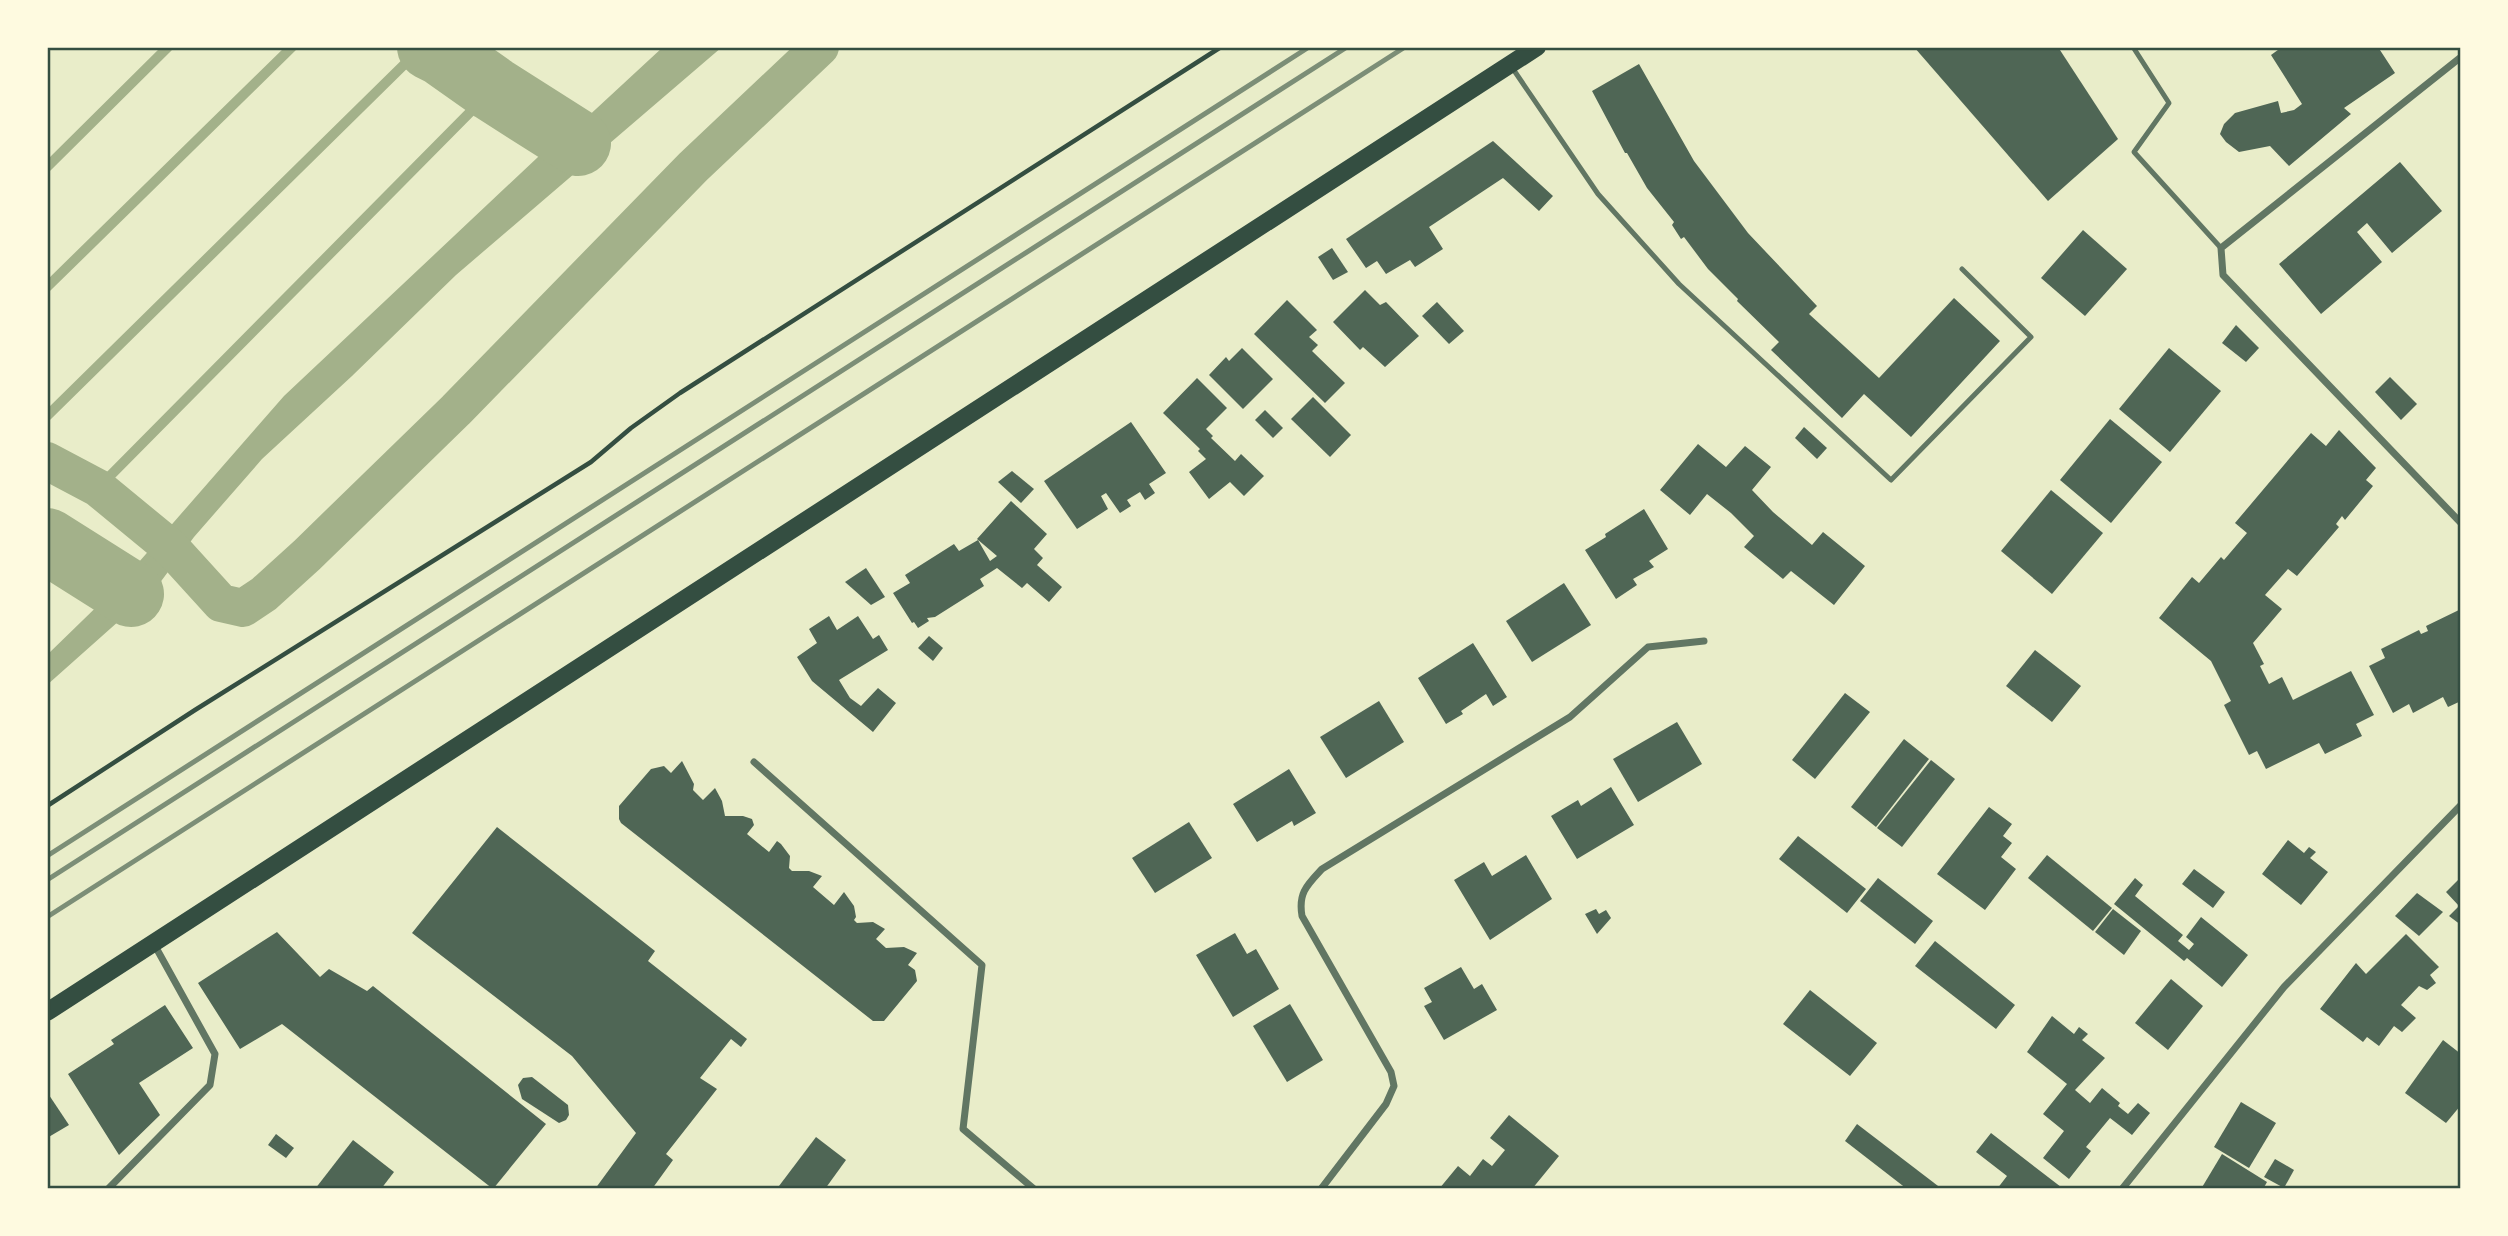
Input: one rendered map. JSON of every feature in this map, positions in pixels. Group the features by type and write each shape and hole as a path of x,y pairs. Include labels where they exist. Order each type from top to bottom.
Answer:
{"main road":[{"path":"47,1012 1537,47"}],"street":[{"path":"2461,57 2221,248 2223,275 2461,523"},
{"path":"1321,1189 1386,1104 1394,1086 1391,1072 1302,916 1299,901 1308,884 1322,869 1570,716 1648,647 1704,641"},
{"path":"754,762 982,965 962,1129 1034,1189"},
{"path":"2122,1189 2284,987 2461,805"},
{"path":"108,1189 210,1085 215,1054 154,944"}],"lane":[{"path":"2133,47 2169,103 2134,152 2221,248"},
{"path":"1510,65 1598,194 1679,284 1891,480 2031,337 1962,269"}],"path":[{"path":"47,806 591,462 631,428 680,393 1221,47"}],"shaded area":[{"path":"663,47 722,47 456,275 262,459 194,537 156,588 47,685 47,655 118,586 284,396 538,157 583,121"}],"building":[{"path":"1914,47 2058,47 2118,139 2048,201"},
{"path":"2282,47 2378,47 2395,73 2344,108 2351,114 2289,166 2270,146 2239,152 2220,134 2224,124 2235,113 2278,101 2281,113 2294,110 2302,104 2271,55"},
{"path":"1639,64 1694,161 1748,233 1817,306 1809,314 1879,378 1954,298 2000,341 1911,437 1864,394 1842,418 1771,350 1779,342 1708,269 1684,237 1681,239 1672,225 1674,222 1647,188 1625,153 1592,91"},
{"path":"1493,141 1553,196 1539,211 1503,178 1429,227 1443,249 1415,267 1410,260 1386,274 1377,261 1366,268 1346,239"},
{"path":"2400,162 2442,211 2392,253 2367,223 2357,232 2382,262 2321,314 2279,264"},
{"path":"2083,230 2127,269 2085,316 2041,278"},
{"path":"1332,248 1348,272 1333,280 1318,257"},
{"path":"1365,290 1380,305 1386,302 1419,336 1385,367 1363,347 1360,350 1333,322"},
{"path":"1287,300 1317,330 1309,337 1318,345 1312,351 1345,383 1325,403 1254,334"},
{"path":"1437,302 1464,331 1449,344 1422,316"},
{"path":"2236,325 2259,348 2246,362 2222,343"},
{"path":"1242,348 1273,379 1243,409 1209,375 1226,357 1229,361"},
{"path":"2169,348 2221,391 2170,452 2119,409"},
{"path":"2390,377 2417,404 2401,420 2375,392"},
{"path":"1197,378 1227,408 1206,429 1213,436 1211,438 1235,461 1241,454 1264,476 1244,496 1230,482 1209,499 1189,472 1206,459 1198,451 1200,449 1163,413"},
{"path":"1313,397 1351,435 1330,457 1291,419"},
{"path":"1265,410 1283,428 1273,438 1255,420"},
{"path":"2110,419 2162,462 2111,523 2060,480"},
{"path":"1131,422 1166,473 1149,484 1155,493 1145,500 1140,492 1127,500 1131,506 1120,513 1106,493 1101,496 1108,509 1077,529 1044,481"},
{"path":"1804,427 1827,448 1817,459 1795,438"},
{"path":"2339,430 2376,468 2366,480 2373,486 2345,520 2342,516 2336,524 2339,527 2297,576 2288,569 2265,595 2282,609 2253,643 2264,664 2260,666 2269,684 2282,677 2293,700 2351,671 2374,715 2356,724 2362,736 2325,754 2319,743 2266,769 2257,751 2249,755 2224,705 2231,701 2211,661 2159,618 2192,577 2199,583 2221,557 2224,560 2247,533 2235,523 2311,433 2326,446"},
{"path":"1698,444 1726,467 1745,446 1771,467 1752,490 1773,512 1812,545 1823,532 1865,566 1834,605 1791,571 1783,579 1744,547 1754,536 1707,494 1690,515 1660,490"},
{"path":"1012,471 1034,489 1021,503 998,482"},
{"path":"2051,490 2103,533 2052,594 2001,551"},
{"path":"1011,501 1047,534 1034,549 1043,558 1037,565 1062,587 1049,602 1027,583 1022,588 997,568 980,579 984,586 935,617 927,618 929,621 918,628 893,593 910,583 905,575 954,544 959,551 978,540 990,561 997,556 977,539"},
{"path":"1644,509 1668,549 1649,561 1654,567 1633,579 1637,585 1616,599 1585,550"},
{"path":"866,568 885,597 871,605 845,582"},
{"path":"1564,583 1591,625 1532,662 1506,621"},
{"path":"2461,609 2461,701 2448,707 2443,697 2413,713 2409,704 2393,713 2369,666 2385,658 2381,649 2419,630 2421,634 2428,631 2426,626"},
{"path":"829,616 837,630 858,616 873,639 879,635 888,650 839,680 850,698 861,706 878,688 896,703 873,732 812,681 797,657 817,643 809,629"},
{"path":"929,636 943,648 933,661 918,648"},
{"path":"1473,643 1507,697 1493,706 1486,694 1461,711 1463,714 1446,724 1418,678"},
{"path":"2035,650 2081,686 2052,722 2006,686"},
{"path":"1845,693 1870,712 1815,779 1792,760"},
{"path":"1379,701 1404,742 1346,778 1320,737"},
{"path":"1677,722 1702,764 1638,802 1613,759"},
{"path":"1904,739 1929,759 1876,827 1851,807"},
{"path":"1931,760 1955,779 1902,847 1877,828"},
{"path":"682,761 694,784 693,790 703,800 715,788 722,801 725,816 752,819 754,825 747,834 769,852 777,841 781,844 790,856 789,868 792,871 809,871 822,876 813,887 834,905 844,892 854,906 854,920 857,923 873,922 885,929 876,939 886,948 904,947 917,953 908,965 915,970 917,981 884,1021 873,1021 621,823 619,806 651,769 664,766 671,773"},
{"path":"1289,769 1316,813 1294,826 1292,821 1257,842 1233,804"},
{"path":"1611,787 1634,825 1577,859 1551,816 1578,800 1581,806"},
{"path":"1989,807 2012,824 2003,836 2012,843 2001,857 2016,869 1985,910 1937,874"},
{"path":"1189,822 1212,858 1155,893 1132,858"},
{"path":"497,827 655,951 648,961 747,1039 741,1047 731,1039 700,1078 717,1089 666,1154 673,1160 652,1189 595,1189 636,1133 572,1056 412,933"},
{"path":"1798,836 1866,889 1847,913 1779,859"},
{"path":"2288,840 2304,853 2309,847 2316,852 2310,858 2328,872 2301,905 2262,874"},
{"path":"1526,855 1552,899 1490,940 1454,880 1484,862 1492,876"},
{"path":"2047,855 2112,908 2093,931 2028,878"},
{"path":"2194,869 2225,892 2213,908 2182,884"},
{"path":"2461,877 2461,925 2449,916 2459,906 2446,892"},
{"path":"1878,878 1933,921 1915,944 1860,901"},
{"path":"2135,878 2143,885 2135,896 2183,935 2178,941 2189,950 2194,944 2186,937 2201,917 2248,955 2222,987 2187,958 2184,961 2114,904"},
{"path":"2417,893 2443,912 2419,936 2395,916"},
{"path":"1596,909 1599,914 1606,910 1611,918 1597,934 1585,914"},
{"path":"2113,909 2141,931 2124,955 2095,932"},
{"path":"277,932 320,977 329,969 367,991 373,986 546,1124 493,1189 282,1024 240,1049 198,983"},
{"path":"1235,933 1247,954 1256,949 1279,989 1233,1017 1196,955"},
{"path":"2406,934 2439,967 2430,975 2436,983 2427,990 2419,986 2401,1005 2416,1018 2402,1032 2394,1026 2379,1046 2367,1037 2363,1042 2320,1009 2356,963 2366,974"},
{"path":"1935,941 2015,1005 1996,1029 1915,966"},
{"path":"1461,967 1474,989 1482,984 1497,1010 1444,1040 1424,1006 1432,1002 1424,988"},
{"path":"2171,979 2203,1006 2168,1050 2135,1023"},
{"path":"1810,990 1877,1043 1850,1076 1783,1024"},
{"path":"1290,1004 1323,1060 1287,1082 1253,1026"},
{"path":"165,1005 193,1048 139,1083 160,1115 119,1155 68,1074 114,1044 111,1040"},
{"path":"2052,1016 2074,1034 2079,1027 2088,1034 2082,1040 2105,1058 2075,1090 2090,1103 2102,1088 2120,1103 2118,1106 2128,1114 2138,1103 2150,1113 2132,1135 2110,1118 2086,1147 2091,1151 2069,1179 2043,1158 2064,1131 2043,1114 2067,1084 2027,1052"},
{"path":"2443,1040 2461,1054 2461,1105 2446,1123 2405,1093"},
{"path":"532,1077 568,1105 569,1115 566,1120 559,1123 522,1099 518,1085 523,1078"},
{"path":"47,1092 69,1125 47,1138"},
{"path":"2241,1102 2276,1123 2249,1168 2214,1147"},
{"path":"1509,1115 1559,1156 1532,1189 1439,1189 1458,1166 1470,1176 1483,1159 1492,1166 1505,1150 1490,1138"},
{"path":"1857,1124 1942,1189 1907,1189 1845,1141"},
{"path":"1991,1133 2061,1187 2060,1189 1997,1189 2007,1176 1976,1152"},
{"path":"276,1134 294,1148 286,1158 268,1145"},
{"path":"816,1137 846,1160 825,1189 782,1189 779,1186"},
{"path":"353,1140 394,1172 381,1189 315,1189"},
{"path":"2222,1154 2267,1182 2263,1189 2201,1189"},
{"path":"2275,1159 2294,1170 2284,1188 2264,1177"}],"waterway":[{"path":"47,167 168,47"},
{"path":"47,287 292,47"},
{"path":"47,416 422,47"},
{"path":"430,47 578,143"},
{"path":"442,53 447,47"},
{"path":"47,461 98,488 171,548 221,603 243,608 264,594 307,555 456,410 693,167 820,47"},
{"path":"98,488 493,89"},
{"path":"47,541 131,594"}],"railway":[{"path":"47,856 1309,47"},
{"path":"47,880 1347,47"},
{"path":"47,917 1405,47"}]}
